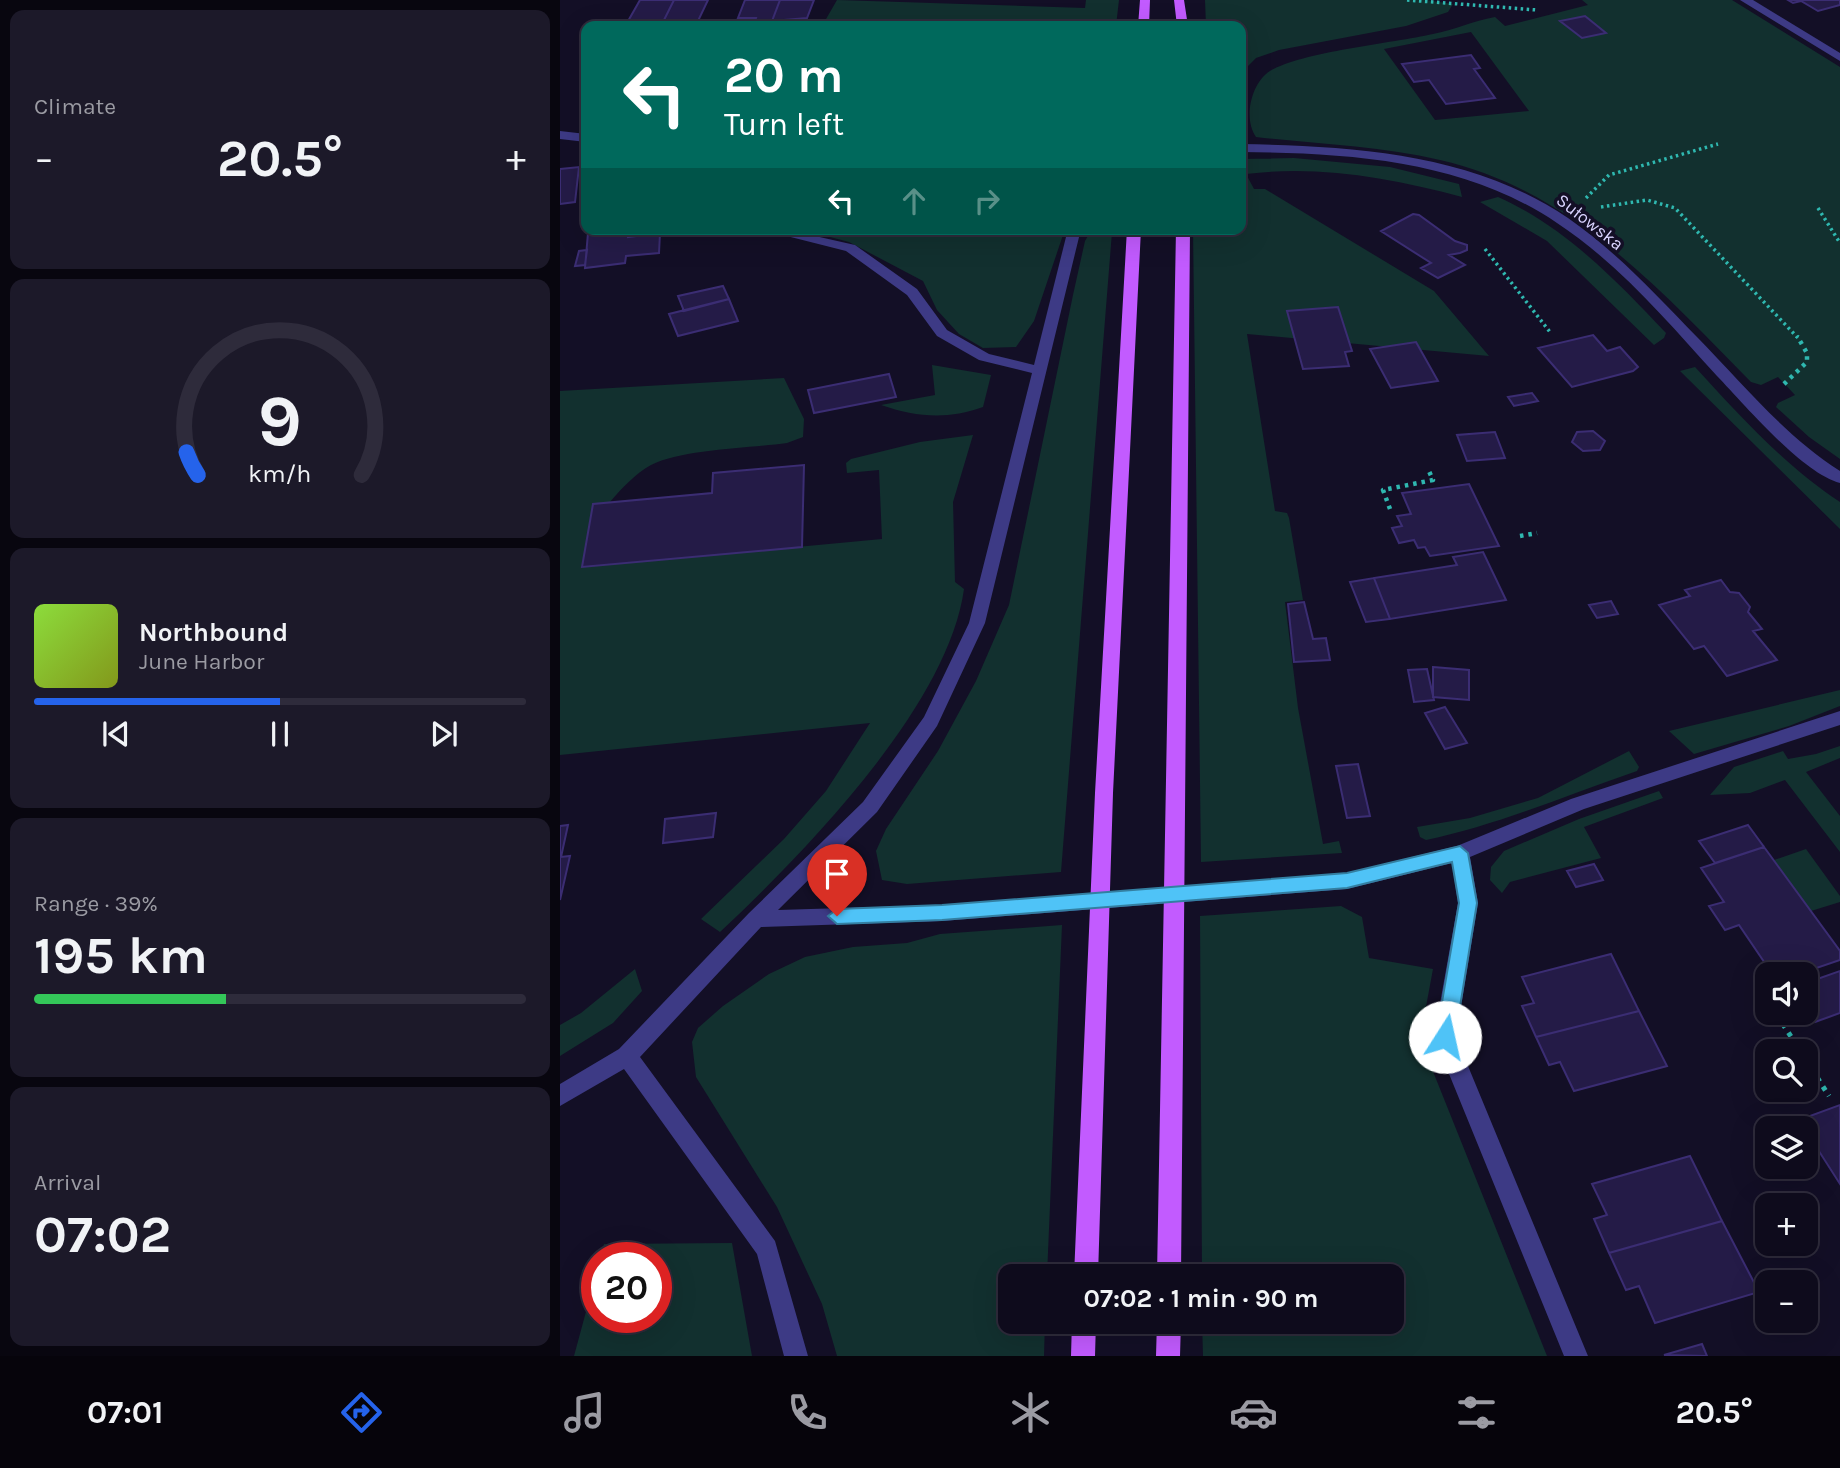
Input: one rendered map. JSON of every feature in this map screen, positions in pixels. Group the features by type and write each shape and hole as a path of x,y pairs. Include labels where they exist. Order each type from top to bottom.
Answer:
{"main road":[{"path":"1144,21 1146,0"},
{"path":"1179,0 1182,21"},
{"path":"1086,1264 1104,793 1133,235"},
{"path":"1169,1264 1184,235"},
{"path":"1083,1356 1084,1334"},
{"path":"1168,1334 1168,1356"}],"street":[{"path":"1745,0 1840,58"},
{"path":"560,135 581,137"},
{"name":"Sułowska","path":"1246,148 1335,152 1422,164 1505,190 1556,218 1591,244 1645,293 1795,446 1840,478"},
{"path":"792,235 850,248 912,292 942,333 984,357 1038,370"},
{"path":"560,1096 627,1056 757,919 870,807 931,720 977,623 1073,235"},
{"path":"757,919 942,913 1347,881 1460,853 1578,804 1840,718"},
{"path":"1460,853 1468,903 1445,1037 1576,1356"},
{"path":"627,1056 767,1249 796,1356"}],"path":[{"path":"1407,0 1537,10"},
{"path":"1556,218 1588,196 1609,175 1718,144"},
{"path":"1556,218 1628,199 1667,204 1675,208 1794,332 1807,353 1807,362 1802,371 1784,384"},
{"path":"1818,208 1840,243"},
{"path":"1485,249 1550,332"},
{"path":"1390,509 1383,490 1433,480 1429,470"},
{"path":"1520,536 1536,533"},
{"path":"1818,1079 1829,1096"}],"green space":[{"path":"837,0 1085,8 1086,0 1119,0 1117,21 825,21"},
{"path":"1205,0 1426,0 1453,4 1448,12 1406,26 1279,50 1256,58 1246,68 1246,21 1206,21"},
{"path":"1582,0 1732,0 1840,67 1840,459 1809,437 1776,407 1778,403 1795,395 1778,377 1761,385 1751,382 1683,313 1611,248 1572,219 1531,194 1488,174 1440,160 1371,148 1256,137 1252,129 1251,102 1258,84 1270,71 1285,64 1325,53 1441,32 1495,17 1505,26 1588,5","holes":["1471,32 1529,111 1435,120 1384,49"]},
{"path":"1294,158 1390,167 1459,184 1462,197 1409,184 1328,172 1246,174 1246,159"},
{"path":"1246,174 1254,189 1265,189 1434,291 1489,356 1247,334 1275,511 1287,513 1289,518 1303,600 1285,602 1298,708 1323,844 1339,841 1342,853 1201,862 1193,235 1246,235"},
{"path":"1498,197 1545,223 1588,256 1666,333 1664,338 1654,345 1547,241 1480,202"},
{"path":"823,235 1063,235 1034,321 1016,347 983,348 959,334 937,310 923,281 849,242"},
{"path":"1088,235 1112,235 1061,872 907,884 882,880 876,851 886,829 938,751 976,681 1009,605 1085,241"},
{"path":"932,365 991,375 983,407 957,414 932,415 881,405 935,395"},
{"path":"1695,367 1782,456 1840,502 1840,529 1680,371"},
{"path":"784,378 804,419 803,437 787,443 680,456 651,465 629,482 610,502 593,504 582,567 882,539 879,470 847,473 846,463 851,459 920,442 973,435 953,502 955,582 964,589 952,634 931,681 902,728 830,819 720,932 701,919 784,839 826,791 870,723 560,755 560,391"},
{"path":"1840,690 1840,706 1789,726 1694,754 1669,731"},
{"path":"1840,746 1840,758 1806,772 1840,816 1840,852 1785,780 1750,793 1710,795 1734,767 1783,751 1788,759"},
{"path":"1629,751 1639,767 1637,771 1480,826 1426,840 1420,837 1417,827 1470,818 1538,798"},
{"path":"1659,791 1663,798 1584,827 1601,858 1510,882 1502,893 1490,880 1491,867 1504,851 1579,819"},
{"path":"1806,849 1840,896 1840,902 1811,911 1774,860"},
{"path":"1341,906 1362,917 1369,958 1433,969 1420,1039 1547,1356 1203,1356 1202,1334 1404,1334 1404,1264 1202,1264 1200,916"},
{"path":"1062,925 1048,1264 998,1264 998,1334 1045,1334 1044,1356 837,1356 822,1304 777,1207 696,1077 692,1042 698,1028 723,1006 769,974 805,957 853,947 907,943 940,934"},
{"path":"635,969 642,991 613,1023 560,1056 560,1025 581,1013"},
{"path":"672,1243 732,1243 752,1356 574,1356 581,1330 581,1333 672,1333"}],"building":[{"path":"640,0 674,0 664,21 628,21"},
{"path":"674,0 708,0 698,21 664,21"},
{"path":"745,0 780,0 772,21 755,21 756,18 738,18"},
{"path":"780,0 814,0 807,18 772,21"},
{"path":"1788,0 1840,0 1840,5 1818,11 1801,1 1793,3"},
{"path":"1585,16 1606,33 1582,38 1560,21"},
{"path":"1471,55 1480,68 1474,69 1495,98 1446,104 1429,80 1414,82 1402,64"},
{"path":"579,167 575,202 560,204 560,169"},
{"path":"1413,214 1419,215 1455,241 1467,245 1467,250 1449,255 1465,265 1438,278 1421,268 1431,263 1381,231"},
{"path":"588,235 660,235 659,253 626,256 625,263 585,268"},
{"path":"587,250 585,265 575,266 579,251"},
{"path":"723,286 729,299 684,311 678,296"},
{"path":"729,299 738,321 678,336 669,314"},
{"path":"1338,307 1352,351 1345,352 1349,366 1303,369 1287,311"},
{"path":"1593,335 1607,351 1620,347 1638,367 1633,371 1572,387 1538,348"},
{"path":"1416,342 1438,381 1391,388 1370,349"},
{"path":"889,374 896,397 814,413 808,390"},
{"path":"1532,393 1538,401 1514,406 1508,397"},
{"path":"1593,431 1605,441 1600,450 1583,451 1572,442 1577,432"},
{"path":"1495,432 1505,458 1467,461 1457,435"},
{"path":"804,465 802,547 582,567 593,504 712,493 713,473"},
{"path":"1469,484 1499,546 1430,556 1425,547 1418,548 1414,540 1399,543 1392,528 1402,526 1397,516 1411,514 1402,493"},
{"path":"1483,552 1506,600 1390,619 1374,578 1457,565 1453,557"},
{"path":"1374,578 1390,619 1366,622 1350,582"},
{"path":"1721,580 1730,592 1739,593 1750,607 1748,612 1762,629 1753,631 1777,660 1727,676 1704,646 1694,649 1659,605 1690,596 1685,590"},
{"path":"1611,601 1618,614 1597,618 1589,605"},
{"path":"1304,602 1313,639 1326,638 1330,660 1294,662 1288,604"},
{"path":"1433,667 1469,670 1469,700 1433,697"},
{"path":"1427,669 1434,700 1414,702 1408,670"},
{"path":"1445,707 1467,743 1445,749 1425,713"},
{"path":"1358,764 1370,816 1347,818 1336,766"},
{"path":"716,813 713,837 663,843 665,819"},
{"path":"568,825 561,857 570,856 560,900 560,826"},
{"path":"1748,825 1764,847 1715,863 1699,841"},
{"path":"1764,847 1840,951 1840,960 1818,968 1818,962 1764,962 1739,925 1725,930 1709,906 1724,902 1701,868"},
{"path":"1594,864 1603,880 1576,887 1567,871"},
{"path":"1611,954 1639,1011 1536,1037 1522,1006 1534,1003 1522,977"},
{"path":"1840,971 1840,1013 1818,1021 1818,979"},
{"path":"1639,1011 1667,1066 1574,1091 1560,1062 1549,1065 1536,1037"},
{"path":"1840,1105 1840,1184 1818,1150 1818,1116 1810,1116"},
{"path":"1690,1156 1722,1221 1609,1253 1594,1219 1607,1215 1592,1184"},
{"path":"1722,1221 1755,1284 1755,1293 1655,1323 1639,1286 1626,1290 1609,1253"},
{"path":"1702,1344 1707,1356 1664,1355"}],"route":[{"path":"837,916 942,913 1347,881 1460,853 1468,903 1445,1037"}]}
